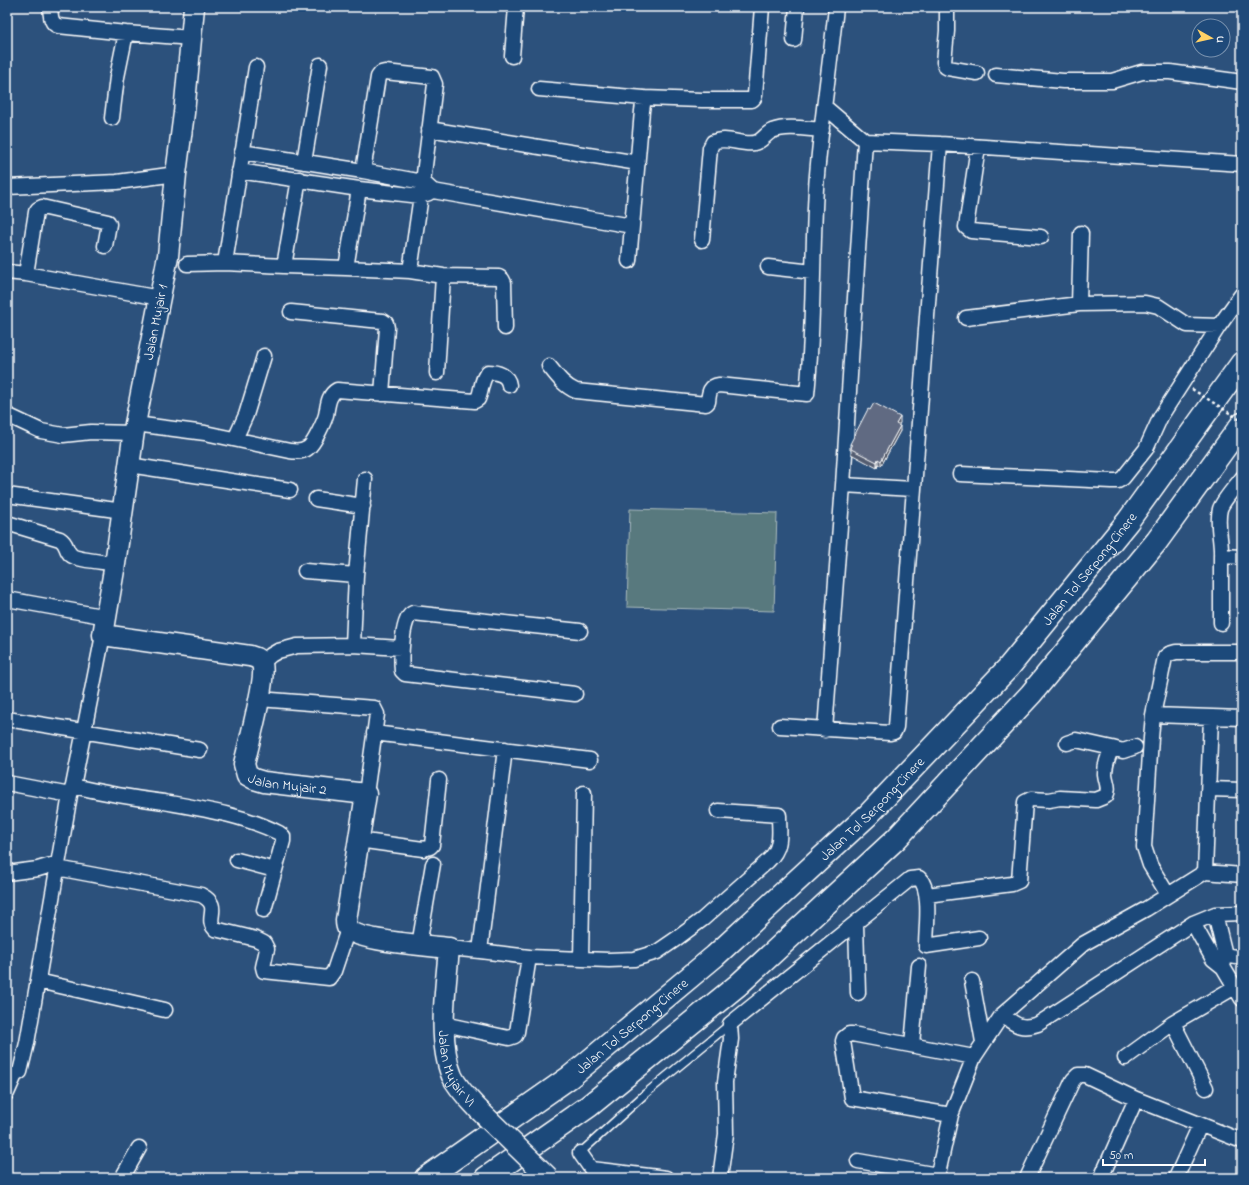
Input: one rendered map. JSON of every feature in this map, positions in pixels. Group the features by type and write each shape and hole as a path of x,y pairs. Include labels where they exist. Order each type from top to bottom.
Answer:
{"highway":[{"name":"Jalan Tol Serpong–Cinere","path":"426,1178 570,1077 715,956 868,815 1013,662 1128,521 1242,363"},
{"path":"486,1178 589,1106 738,986 896,838 1031,694 1157,541 1242,422"}],"street":[{"path":"50,7 53,24 58,26 192,38"},
{"name":"Jalan Mujair 1","path":"105,626 135,429 168,256 192,38 194,7"},
{"path":"512,56 516,7"},
{"path":"539,89 644,98 752,100 755,95 762,7"},
{"path":"794,40 797,7"},
{"path":"549,366 563,384 571,389 576,391 624,397 706,404 708,402 710,391 719,385 807,394 812,338 816,187 836,7"},
{"path":"947,7 947,31 944,62 946,67 977,73"},
{"path":"112,118 117,76 126,33"},
{"path":"304,162 320,64"},
{"path":"225,263 256,67"},
{"path":"363,171 378,77 381,72 431,76 434,78 435,84 429,128 425,190 410,272"},
{"path":"996,75 1063,81 1112,81 1142,72 1170,72 1242,82"},
{"path":"629,261 644,98"},
{"path":"825,107 864,141 940,144 1242,164"},
{"path":"429,128 638,163"},
{"path":"702,240 710,148 713,142 722,140 754,143 761,140 770,132 786,128 822,130"},
{"path":"825,730 844,485 864,141"},
{"path":"780,726 890,733 894,732 895,730 940,144"},
{"path":"978,147 966,227 971,230 1041,237"},
{"path":"242,152 363,171 425,190 632,226"},
{"path":"239,171 359,189 425,190"},
{"path":"7,187 117,182 176,174"},
{"path":"284,266 299,179"},
{"path":"346,268 359,189"},
{"path":"26,274 36,212 42,207 108,222 109,229 105,246"},
{"path":"1079,304 1081,232"},
{"path":"187,264 225,263 346,268 410,272 443,276 499,277 504,283 505,328"},
{"path":"768,267 813,272"},
{"path":"7,272 26,274 160,298"},
{"path":"437,373 443,276"},
{"path":"960,474 1111,481 1118,481 1123,478 1146,448 1161,416 1219,326 1242,294"},
{"path":"966,318 1079,304 1145,303 1153,304 1187,325 1219,326"},
{"path":"291,312 385,322 387,328 382,394"},
{"path":"235,439 246,415 264,356"},
{"path":"7,415 41,431 63,435 135,429 205,433 290,451 303,451 309,448 314,441 325,418 330,396 332,392 337,390 475,401 478,399 483,381 488,372 497,373 504,376 509,381 509,385"},
{"path":"129,465 290,490"},
{"path":"1221,623 1220,510 1242,478"},
{"path":"353,645 356,574 365,479"},
{"path":"844,485 913,490"},
{"path":"7,495 123,511"},
{"path":"316,499 363,506"},
{"path":"7,523 60,539 65,543 69,554 76,558 115,564"},
{"path":"1221,556 1242,557"},
{"path":"305,571 356,574"},
{"path":"7,599 105,626 250,656 262,662 278,651 296,646 353,645 401,648"},
{"path":"575,694 405,674 402,671 401,648 407,618 413,613 580,631"},
{"path":"7,1093 11,1075 20,1072 27,1043 71,791 85,732 105,626"},
{"path":"1168,896 1150,865 1144,847 1153,715 1165,657 1176,652 1242,652"},
{"name":"Jalan Mujair 2","path":"262,662 263,669 259,699 244,764 247,775 264,782 366,794"},
{"path":"7,873 58,866 201,895 209,898 212,902 212,920 215,929 256,939 264,943 267,949 264,971 329,978 334,970 348,929 346,920 366,794 377,714 376,710 373,708 259,699"},
{"path":"1153,715 1242,718"},
{"path":"1205,872 1211,717"},
{"path":"7,719 200,750"},
{"path":"374,733 590,760"},
{"path":"1067,743 1076,740 1123,751 1135,747"},
{"path":"927,895 1012,884 1020,881 1022,821 1025,802 1031,799 1049,800 1060,798 1096,800 1106,796 1108,790 1105,774 1106,762 1112,748"},
{"path":"480,951 505,749"},
{"path":"358,840 423,849 430,847 432,844 439,780"},
{"path":"7,783 71,791 98,792 186,806 232,815 277,831 281,834 283,839 264,910"},
{"path":"1209,789 1242,790"},
{"path":"581,959 584,793"},
{"path":"348,929 362,936 419,945 529,957 634,959 657,952 703,919 774,854 778,847 779,815 718,811"},
{"path":"238,860 275,870"},
{"path":"419,945 433,864"},
{"path":"858,1161 932,1174 937,1173 951,1115 974,1057 1002,1015 1083,944 1168,896 1205,872 1242,875"},
{"path":"720,1178 726,1134 725,1082 731,1039 730,1024 910,879 919,878 923,881 927,895 926,946 980,938"},
{"path":"1002,1015 1016,1026 1027,1028 1038,1024 1193,923 1214,914 1242,913"},
{"path":"1214,914 1220,960"},
{"path":"1125,1058 1173,1024 1238,993 1220,960 1193,923"},
{"path":"856,924 858,993"},
{"name":"Jalan Mujair VI","path":"449,948 444,1024 447,1058 453,1077 465,1095 479,1110 549,1178"},
{"path":"444,1024 509,1038 515,1036 517,1032 529,957"},
{"path":"1220,960 1242,958"},
{"path":"912,1045 919,966"},
{"path":"38,981 165,1010"},
{"path":"972,981 983,1042"},
{"path":"1173,1024 1206,1088"},
{"path":"951,1115 852,1098 843,1041 846,1035 852,1034 974,1057"},
{"path":"1027,1178 1073,1080 1078,1074 1085,1075 1136,1099 1242,1141"},
{"path":"1101,1178 1136,1099"},
{"path":"1176,1178 1200,1125"},
{"path":"122,1178 140,1148"},
{"path":"580,1153 594,1173 666,1178"}],"lane":[{"path":"580,1153 645,1094 730,1024"}],"path":[{"path":"1192,389 1242,422"}],"green space":[{"path":"630,509 777,513 774,611 627,607"}],"building":[{"path":"874,403 900,417 896,424 900,426 881,461 878,459 877,462 851,449 852,445 850,444 868,409 870,410"}]}
